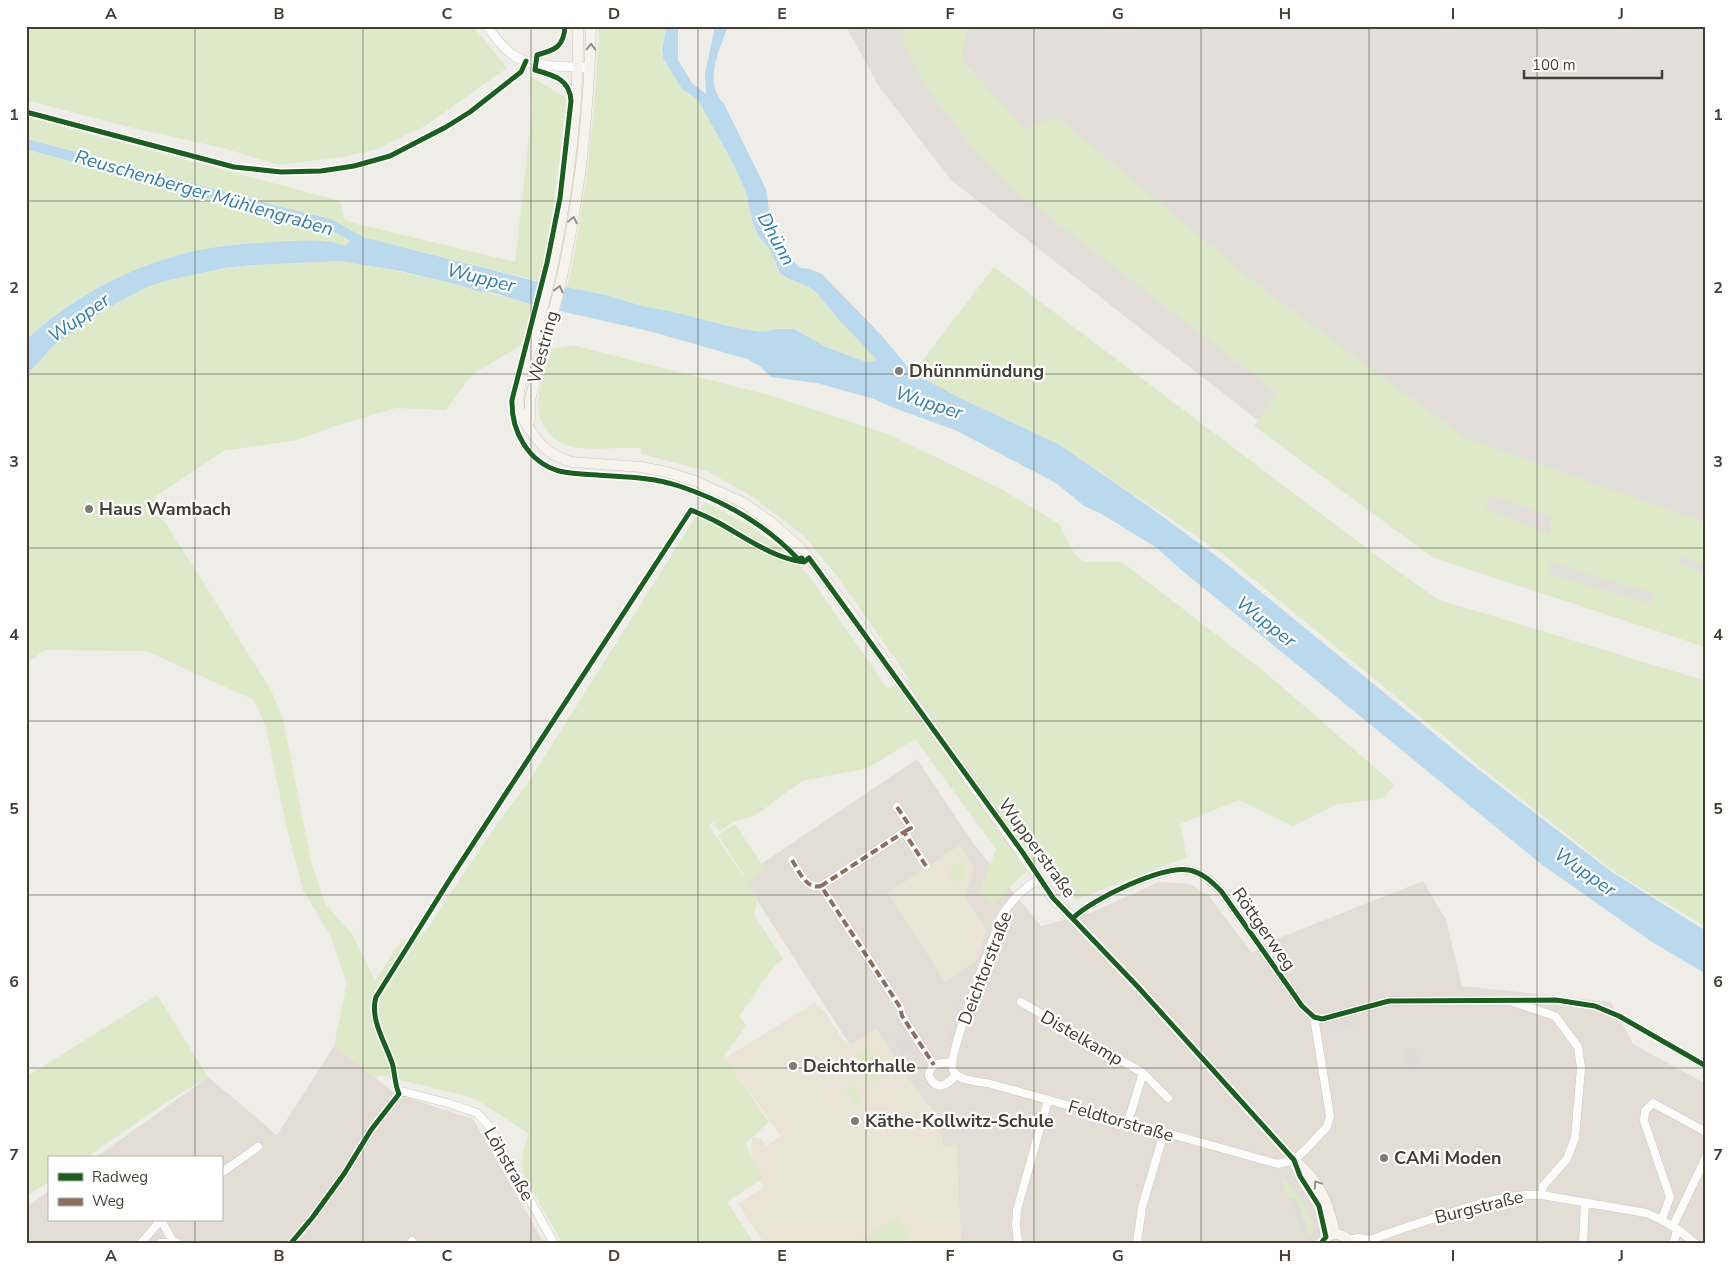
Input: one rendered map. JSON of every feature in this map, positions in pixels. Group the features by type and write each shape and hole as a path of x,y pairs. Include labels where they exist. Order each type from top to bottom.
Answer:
{"main road":[{"name":"Westring","path":"578,26 578,67 570,161 553,265 520,388 522,419 543,448 561,459 572,462 641,467 667,472 727,494 772,522 809,558"},
{"name":"Westring","path":"528,427 530,400 564,268 581,170 590,68 591,26"},
{"name":"Wupperstraße","path":"809,558 1017,845 1053,898 1294,1160 1308,1171 1322,1192 1331,1214 1328,1238"},
{"path":"1328,1238 1344,1236 1349,1242"}],"street":[{"path":"486,26 508,51 520,59 536,63 590,68"},
{"path":"792,860 808,885 820,886 911,828 897,807"},
{"path":"904,832 926,866"},
{"name":"Röttgerweg","path":"1073,918 1083,908 1152,876 1179,869 1191,870 1212,881 1302,1006 1314,1016"},
{"name":"Deichtorstraße","path":"953,1069 953,1054 1000,919 1019,893 1039,879"},
{"path":"820,886 900,1007 902,1016 934,1065"},
{"path":"1294,1160 1324,1131 1330,1116 1314,1016 1322,1019 1389,1001 1510,1000 1555,1016 1578,1047 1581,1068 1575,1138 1567,1159 1543,1186 1542,1195"},
{"name":"Distelkamp","path":"1021,1002 1143,1073 1168,1098"},
{"path":"940,1063 953,1069 945,1085 935,1084 930,1079 929,1074 934,1065 940,1063"},
{"name":"Feldtorstraße","path":"953,1069 962,1078 991,1084 1278,1164 1294,1160"},
{"name":"Distelkamp","path":"1128,1122 1143,1073"},
{"name":"Löhstraße","path":"344,1174 371,1130 401,1091 452,1104 477,1113 488,1125 554,1243"},
{"path":"1018,1243 1017,1210 1048,1100"},
{"path":"1662,1219 1670,1197 1644,1121 1645,1112 1653,1103 1706,1132"},
{"path":"1137,1243 1142,1207 1164,1133"},
{"path":"222,1172 258,1147"},
{"path":"1674,1243 1675,1227 1706,1156"},
{"name":"Burgstraße","path":"1349,1242 1359,1238 1368,1241 1478,1204 1528,1194 1646,1213 1662,1219 1695,1243"},
{"path":"1583,1243 1585,1203"},
{"path":"141,1243 159,1222"},
{"path":"162,1222 175,1242 162,1243"}],"shaded area":[{"path":"846,26 1706,26 1706,647 1432,557 951,180 878,85"},
{"path":"917,759 973,843 1041,926 1090,913 1159,882 1190,884 1208,895 1252,953 1266,943 1423,881 1446,920 1462,986 1611,1002 1633,1044 1706,1084 1706,1243 961,1243 956,1145 943,1148 939,1118 915,1089 876,1029 850,1045 742,877"},
{"path":"960,845 974,869 965,897 986,930 977,960 945,982 888,893"},
{"path":"961,999 967,1001 949,1050 944,1048"},
{"name":"Käthe-Kollwitz-Schule","path":"814,1003 825,1012 842,1039 850,1045 876,1029 915,1089 939,1118 943,1147 956,1145 961,1243 764,1243 738,1204 764,1187 760,1181 765,1177 751,1156 752,1137 761,1138 766,1146 781,1136 725,1058"},
{"path":"1354,1020 1356,1027 1331,1033 1329,1027"},
{"path":"904,1031 915,1048 904,1056 892,1038"},
{"path":"334,1046 396,1094 473,1119 544,1243 26,1243 26,1207 48,1192 48,1222 222,1222 222,1156 98,1156 208,1077 277,1135"},
{"path":"1416,1047 1422,1068 1408,1072 1402,1051"},
{"path":"1291,1199 1297,1199 1307,1230 1300,1232"}],"green space":[{"path":"26,26 473,26 507,68 425,126 377,149 343,157 279,165 223,148 129,127 26,100"},
{"path":"599,26 665,26 666,30 660,51 663,58 682,89 698,100 733,163 746,192 753,225 770,250 780,273 816,292 876,359 874,361 866,362 826,347 794,329 777,329 763,332 732,327 642,306 606,295 567,288 580,221 590,148 597,75"},
{"path":"903,26 969,26 961,59 1025,129 1058,117 1251,280 1465,438 1706,523 1706,564 1680,556 1678,563 1706,573 1706,647 1432,557 1254,426 1276,392 1012,188 976,152 929,91 905,47","holes":["1491,494 1551,517 1550,534 1484,508","1549,562 1655,594 1649,603 1549,574"]},
{"path":"530,76 566,98 556,190 539,281 371,239 345,246 336,243 308,241 226,246 175,256 106,283 64,309 26,340 26,117 340,201 345,221 515,262 532,109"},
{"path":"340,261 442,281 533,305 522,345 471,375 446,410 396,408 338,425 297,440 223,451 155,497 160,514 271,690 283,719 312,865 325,904 352,934 375,981 401,941 425,932 490,834 531,778 705,502 750,526 787,553 809,576 887,688 909,679 841,581 804,536 753,497 707,471 641,454 641,448 595,449 570,447 562,444 552,436 542,424 538,403 539,392 552,349 572,345 773,396 888,434 1003,490 1059,524 1074,553 1084,562 1122,562 1266,673 1395,785 1382,799 1337,804 1293,826 1239,800 1180,824 1187,857 1075,900 1067,888 1039,862 1017,880 993,905 979,894 996,849 915,739 868,768 802,781 756,815 735,821 719,832 713,822 709,826 758,898 754,915 783,959 775,965 739,1016 746,1026 724,1056 769,1122 746,1143 751,1156 765,1177 727,1202 754,1243 562,1243 523,1174 523,1154 529,1134 474,1098 380,1075 376,1079 334,1046 347,983 330,935 303,890 286,825 266,728 254,700 146,651 45,650 26,664 26,376 53,346 108,308 147,287 165,281 224,268"},
{"path":"994,267 1377,556 1437,599 1706,681 1706,927 1616,873 1488,773 1223,554 1060,445 958,397 913,373"},
{"path":"735,824 766,870 748,882 718,835"},
{"path":"954,864 962,864 967,869 965,880 954,882 949,877 949,869"},
{"path":"157,995 208,1077 167,1102 89,1156 48,1156 48,1183 26,1196 26,1077"},
{"path":"867,1048 879,1060 885,1076 871,1085 859,1066 856,1055"},
{"path":"853,1085 863,1101 856,1105 850,1096 845,1094 839,1097 838,1094"},
{"path":"1284,1178 1308,1212 1313,1227 1313,1236 1308,1233 1297,1200 1285,1192 1283,1186"},
{"path":"898,1216 911,1237 902,1243 859,1243 858,1241"}],"water":[{"path":"665,26 678,26 678,60 692,83 706,94 705,74 715,26 728,26 717,56 714,86 766,189 770,219 777,238 788,255 800,268 810,269 822,274 881,335 913,373 958,397 1060,445 1147,505 1223,561 1469,762 1540,817 1612,872 1706,931 1706,974 1652,942 1541,864 1157,548 1100,513 1084,506 1056,483 955,430 874,399 817,383 771,377 760,366 747,359 649,331 533,305 491,292 481,292 400,271 340,261 224,268 165,281 147,287 108,308 53,346 26,376 26,340 64,309 85,295 129,273 175,256 227,246 310,241 337,243 345,246 350,242 371,239 539,282 606,295 642,306 732,327 763,332 777,329 794,329 826,347 866,362 874,361 876,359 816,292 780,273 770,250 758,235 753,224 746,192 733,163 698,100 682,89 663,58 662,49 666,30"}],"pier":[{"path":"540,280 566,286 559,313 533,307"}],"waterway":[{"name":"Reuschenberger Mühlengraben","path":"26,144 330,224 369,246"}],"marked path":[{"path":"897,807 911,828 904,832"},
{"path":"926,866 904,832 821,886 900,1007 902,1016 934,1065"},
{"path":"792,860 807,882 811,885 821,886"}],"cycle path":[{"path":"565,26 563,39 560,43 554,49 537,55 535,70 554,76 564,83 570,94 571,101 560,198 547,263 512,400 512,412 518,434 530,453 548,467 568,473 649,479 696,492 743,515 772,535 798,559 802,558"},
{"path":"26,112 234,167 281,172 321,171 354,166 390,156 446,127 470,112 521,72 526,61"},
{"path":"291,1243 344,1174 371,1130 399,1094 393,1066 375,1015 376,997 452,876 691,510 716,521 771,552 804,562 809,558"},
{"path":"809,558 1023,853 1053,898 1138,987 1294,1160 1300,1176 1319,1206 1326,1237 1321,1243"},
{"path":"1073,918 1082,910 1111,893 1146,878 1177,870 1194,871 1211,881 1221,891 1302,1006 1314,1017 1322,1019 1389,1001 1556,1000 1595,1006 1619,1016 1706,1066"}],"place":[{"name":"Dhünnmündung","path":"899,371"},
{"name":"Haus Wambach","path":"89,509"},
{"name":"Deichtorhalle","path":"793,1066"},
{"name":"Käthe-Kollwitz-Schule","path":"855,1121"},
{"name":"CAMi Moden","path":"1384,1158"}],"water label":[{"name":"Dhünn","path":"776,239"},
{"name":"Wupper","path":"481,278"},
{"name":"Wupper","path":"79,318"},
{"name":"Wupper","path":"929,403"},
{"name":"Wupper","path":"1266,622"},
{"name":"Wupper","path":"1585,872"}]}
